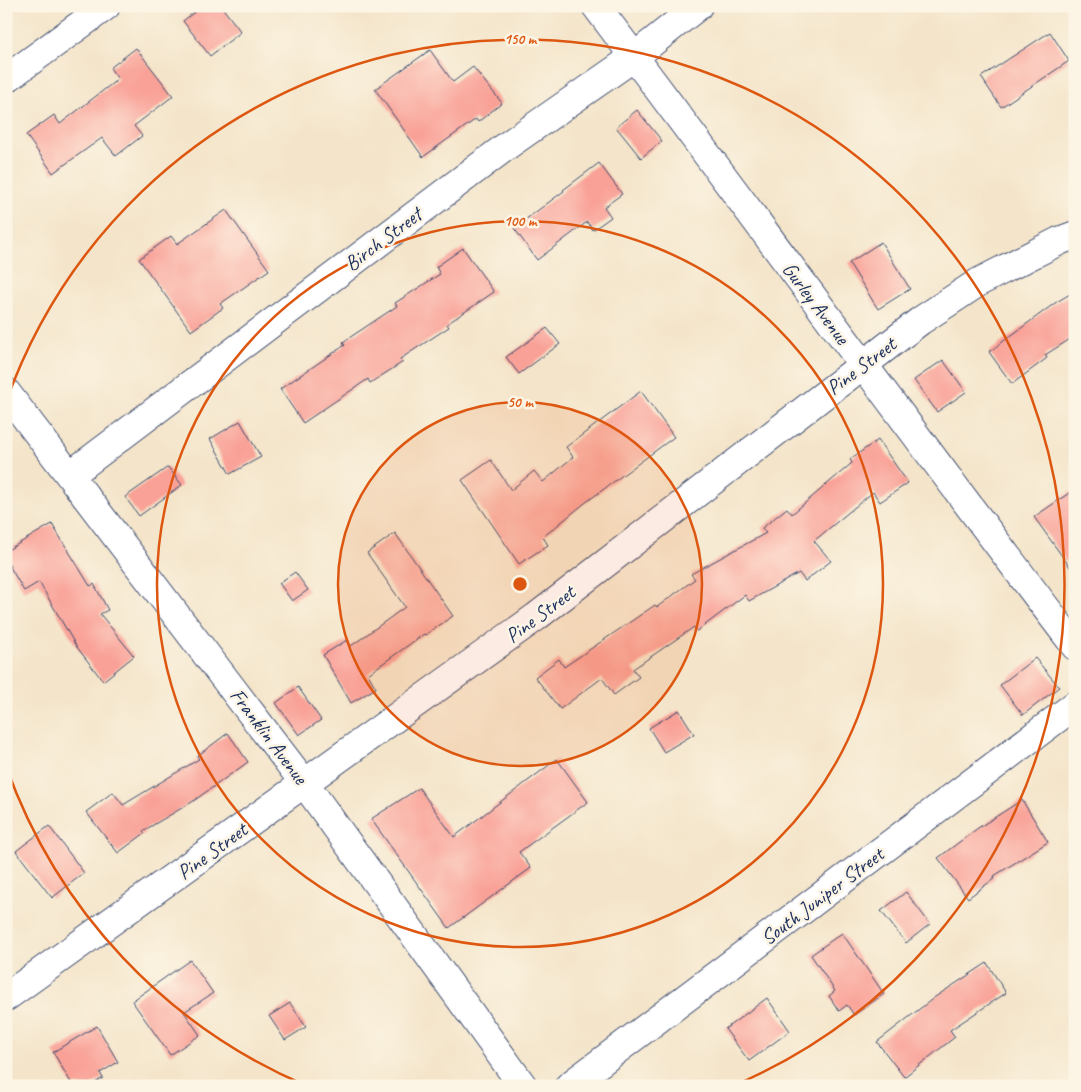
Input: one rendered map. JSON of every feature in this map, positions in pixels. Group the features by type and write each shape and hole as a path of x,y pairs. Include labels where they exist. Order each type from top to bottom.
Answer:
{"street":[{"path":"6,79 106,6"},
{"name":"Gurley Avenue","path":"596,6 862,365 1075,646"},
{"name":"Birch Street","path":"70,475 508,145 634,56 698,6"},
{"name":"Pine Street","path":"6,997 536,617 920,321 979,282 1059,241 1075,235"},
{"name":"Franklin Avenue","path":"6,392 305,784 523,1086"},
{"name":"South Juniper Street","path":"569,1086 1075,705"}],"building":[{"path":"202,6 221,6 241,32 210,56 183,21"},
{"path":"1050,32 1069,61 1001,107 981,77"},
{"path":"136,48 173,96 134,126 142,136 116,156 102,138 53,173 26,135 54,115 60,124 118,79 110,68"},
{"path":"430,50 453,82 473,67 502,103 478,122 476,119 423,157 375,89"},
{"path":"637,110 662,141 641,158 616,127"},
{"path":"599,163 622,194 604,207 611,217 593,230 587,222 537,260 514,228"},
{"path":"226,210 269,270 220,304 223,308 191,331 139,259 171,236 177,244"},
{"path":"881,242 910,289 878,309 849,263"},
{"path":"463,248 494,292 447,324 449,327 400,359 403,362 370,383 368,379 303,423 280,389 345,345 343,342 397,306 395,303 440,274 436,267"},
{"path":"1075,291 1075,336 1045,355 1047,358 1012,384 989,352 1055,303"},
{"path":"547,328 560,344 519,374 506,357"},
{"path":"943,360 966,392 937,412 914,380"},
{"path":"641,391 674,437 585,503 543,537 548,545 519,564 462,480 491,460 511,490 534,471 543,482 573,457 566,447"},
{"path":"240,421 261,457 230,474 210,439"},
{"path":"878,440 908,483 880,502 873,492 814,541 831,561 805,581 799,573 749,601 745,595 697,631 694,627 633,669 639,677 614,695 602,678 560,709 535,677 559,659 564,667 655,605 657,607 695,579 691,574 766,533 762,528 787,508 792,514 852,463 850,459"},
{"path":"168,467 182,485 139,516 125,497"},
{"path":"1075,489 1075,574 1034,517"},
{"path":"52,524 90,586 94,584 108,610 100,614 134,656 103,681 76,646 39,582 24,591 6,560 6,551"},
{"path":"395,533 453,616 368,674 376,688 351,703 323,655 347,640 351,646 405,607 367,553"},
{"path":"295,572 308,590 292,601 279,583"},
{"path":"1035,658 1059,687 1023,715 1000,685"},
{"path":"298,687 321,720 299,735 276,703"},
{"path":"679,710 694,734 664,752 649,728"},
{"path":"228,733 248,762 192,802 143,831 145,833 118,853 86,812 113,792 123,805 199,759 197,756"},
{"path":"557,759 588,802 519,852 531,868 449,928 371,819 419,788 454,837"},
{"path":"1022,800 1048,842 994,876 995,878 968,898 938,858 978,828"},
{"path":"49,826 84,873 52,898 16,851"},
{"path":"906,892 930,924 906,943 881,911"},
{"path":"842,933 884,994 854,1015 847,1005 839,1011 829,996 835,991 811,955"},
{"path":"190,960 213,993 184,1012 200,1035 170,1055 132,1001"},
{"path":"987,963 1006,993 950,1030 955,1037 904,1077 877,1042 935,997"},
{"path":"767,998 790,1031 749,1061 725,1029"},
{"path":"290,1003 306,1027 285,1040 269,1016"},
{"path":"97,1026 118,1062 100,1073 103,1078 90,1086 73,1086 53,1052"}]}
